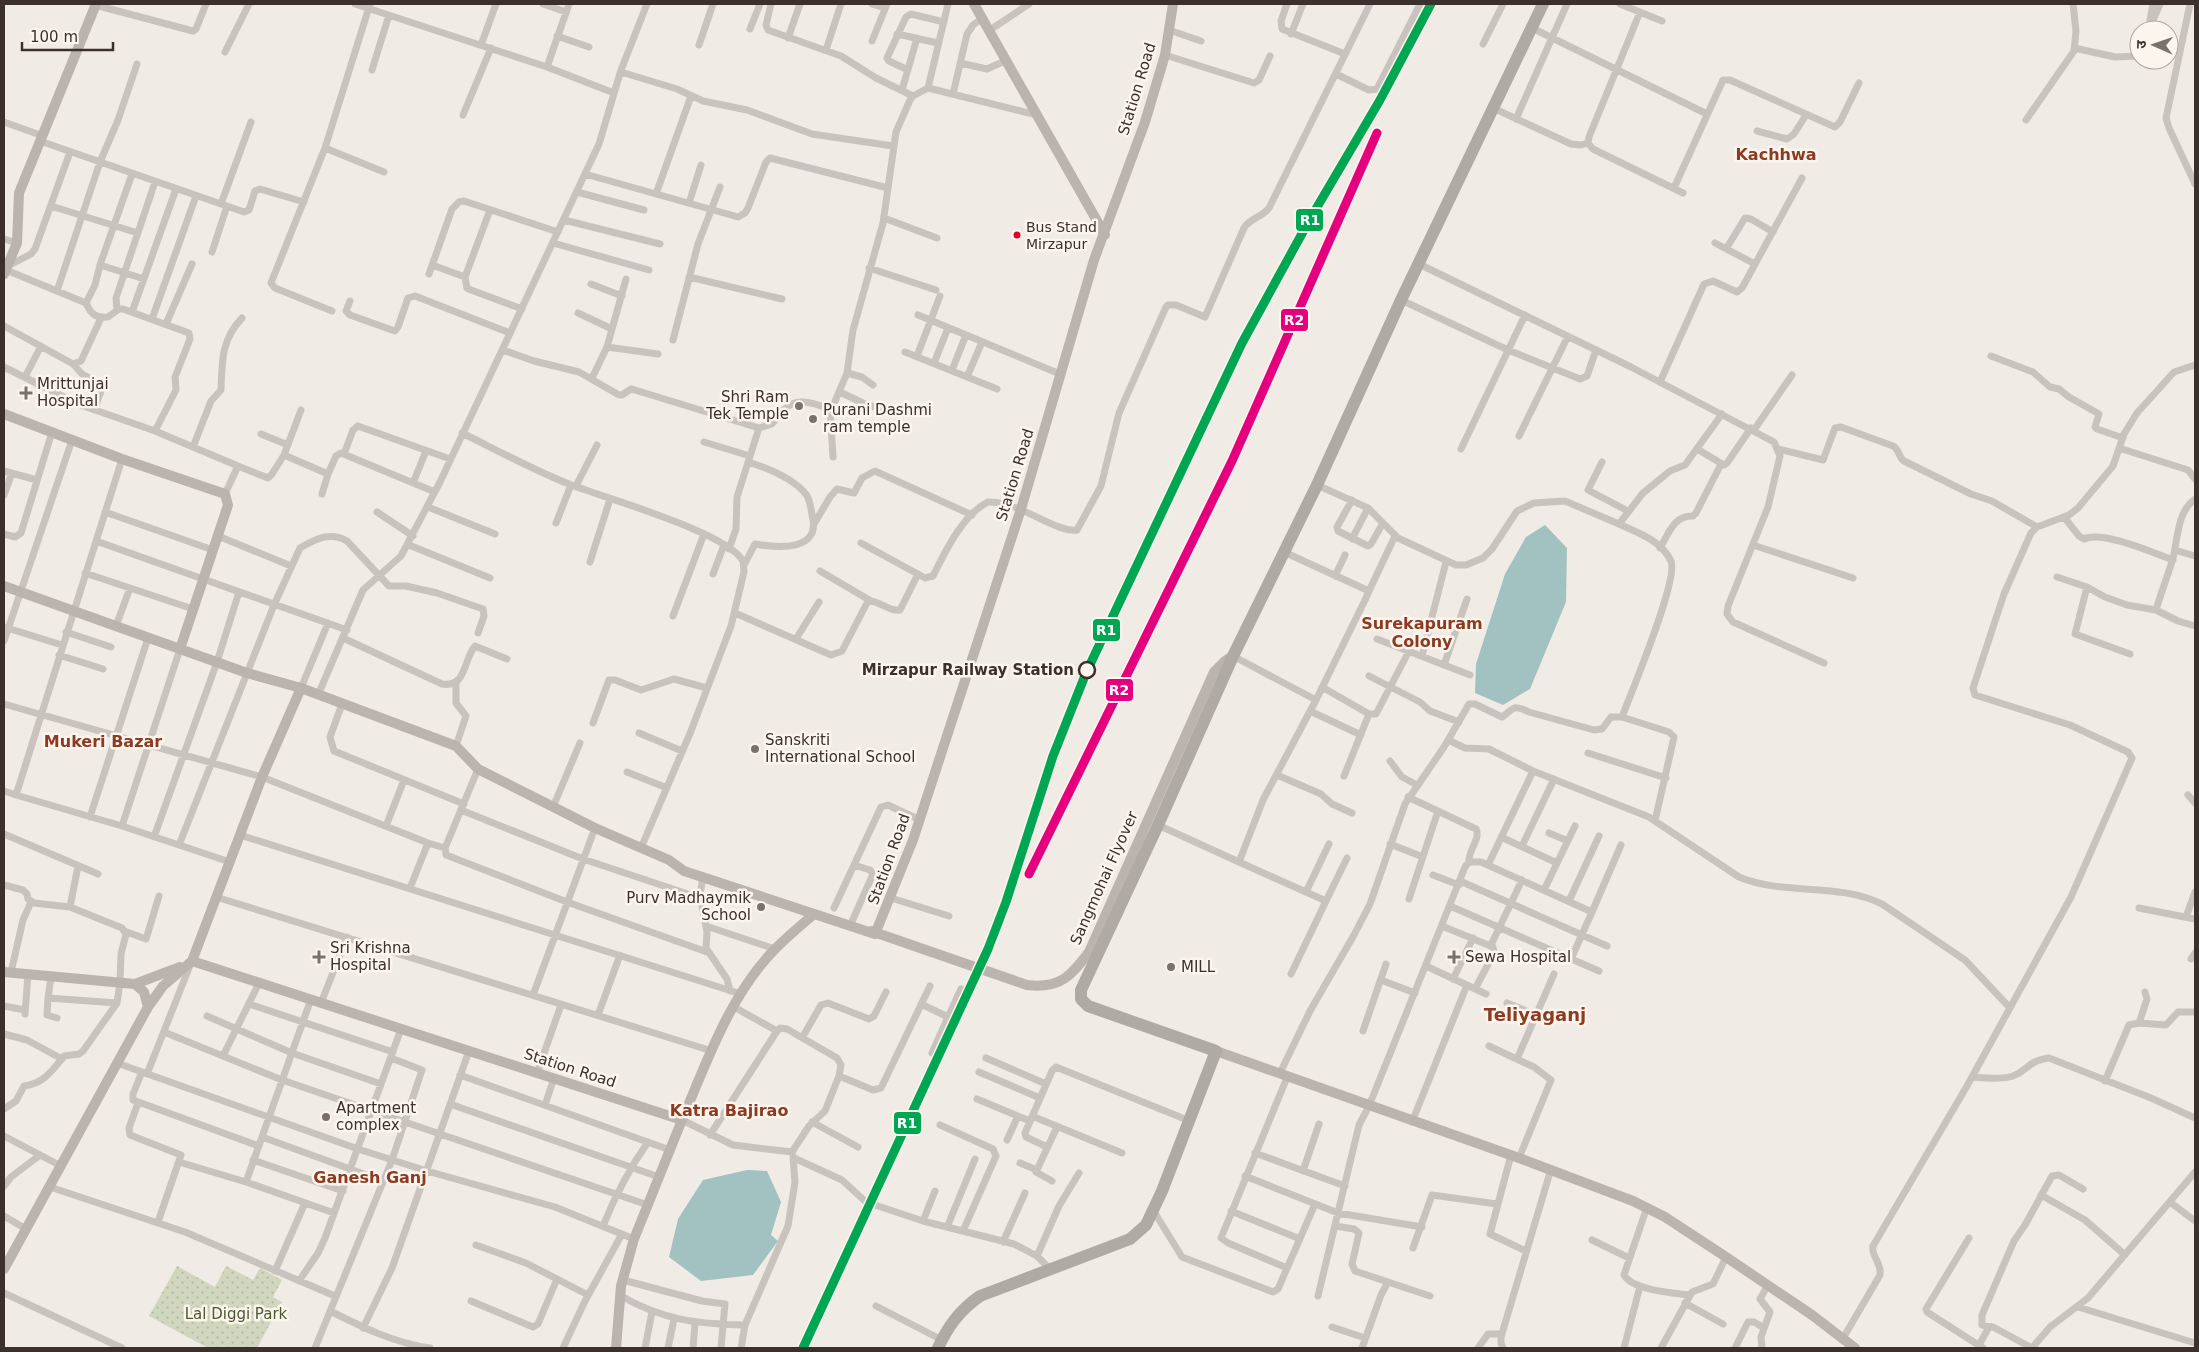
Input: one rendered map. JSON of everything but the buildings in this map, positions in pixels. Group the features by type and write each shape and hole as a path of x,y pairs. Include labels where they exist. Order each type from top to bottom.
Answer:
{"highway":[{"path":"940,1344 965,1307 980,1296 1130,1238 1146,1225 1153,1210 1190,1121 1216,1051 1084,1004 1080,995 1083,984 1158,825 1233,656 1317,484 1401,300 1543,4"}],"street":[{"path":"6,270 16,243 19,194 96,4 193,31 196,29 206,4"},
{"path":"226,52 249,4"},
{"path":"355,4 369,6 389,15 547,67 614,93"},
{"path":"481,45 496,4"},
{"path":"543,4 566,12"},
{"path":"547,67 569,4"},
{"path":"318,695 363,590 401,556 409,545 503,350 599,144 621,72 647,4"},
{"path":"699,45 713,4"},
{"path":"750,30 760,4"},
{"path":"771,4 766,28 771,32 841,56 876,78 913,96"},
{"path":"788,38 800,4"},
{"path":"826,50 841,4"},
{"path":"872,4 886,6 872,41"},
{"path":"928,88 948,4"},
{"path":"974,4 1105,234"},
{"path":"990,30 1029,4"},
{"name":"Station Road","path":"813,913 875,934 891,898 920,820 1021,508 1094,260 1145,122 1165,55 1173,4"},
{"path":"1287,4 1280,25 1284,31 1345,54"},
{"path":"1291,34 1303,4"},
{"path":"861,543 925,578 933,576 948,547 972,515 988,502 1021,508 1066,530 1077,530 1080,527 1101,486 1118,414 1166,307 1168,305 1176,305 1205,317 1244,228 1251,220 1261,217 1269,208 1370,4"},
{"path":"1336,74 1369,90 1377,89 1420,4"},
{"path":"1483,44 1502,4"},
{"path":"1516,118 1567,4"},
{"path":"1620,4 1662,21"},
{"path":"2026,120 2074,48 2076,31 2074,4"},
{"path":"2151,20 2153,4"},
{"path":"2153,20 2160,4"},
{"path":"2190,4 2166,118 2195,184"},
{"path":"332,311 275,288 271,284 325,148 369,6"},
{"path":"1640,12 1588,143 1593,149 1683,193"},
{"path":"372,70 389,15"},
{"path":"908,70 887,60 897,34 908,15 944,22"},
{"path":"953,94 970,29 983,18"},
{"path":"1532,28 1707,114"},
{"path":"1169,30 1201,41"},
{"path":"897,34 938,43"},
{"path":"557,36 589,47"},
{"path":"902,90 916,38"},
{"path":"463,115 491,48"},
{"path":"2074,48 2116,57 2129,56"},
{"path":"1165,55 1254,83 1259,80 1270,56"},
{"path":"960,63 987,69 1006,60"},
{"path":"57,291 100,162 118,120 137,64"},
{"path":"621,72 672,87 691,96 726,107 743,108 812,134 893,146"},
{"path":"1674,188 1721,83 1726,79 1830,126 1838,126 1859,83"},
{"path":"833,457 830,408 836,402 847,373 853,330 884,218 893,146 899,123 913,96 928,88 1038,115"},
{"path":"656,194 691,96"},
{"path":"1493,108 1571,144 1581,145 1588,143"},
{"path":"1757,131 1787,139 1794,134 1806,115"},
{"path":"4,122 70,152 246,212 249,210 256,191 260,189 304,202"},
{"path":"212,252 224,205 252,122"},
{"path":"325,148 384,172"},
{"path":"6,270 35,250 70,152"},
{"path":"585,174 738,217 745,213 766,162 770,158 888,188"},
{"path":"689,203 701,165"},
{"path":"86,303 93,292 100,265 132,174"},
{"path":"1660,382 1704,284 1713,281 1732,290 1740,291 1802,178"},
{"path":"6,270 86,303 92,314 101,318 112,316 117,310 116,298 155,182"},
{"path":"673,340 698,244 720,187"},
{"path":"132,312 176,189"},
{"path":"577,192 644,210"},
{"path":"152,319 196,196"},
{"path":"429,274 455,204 464,202 558,232"},
{"path":"51,206 138,233"},
{"path":"490,210 465,277 467,288 522,309"},
{"path":"884,218 937,238"},
{"path":"1726,249 1745,218 1773,232"},
{"path":"564,220 660,244"},
{"path":"4,239 16,243"},
{"path":"552,243 649,270"},
{"path":"1715,243 1755,264"},
{"path":"166,324 192,264"},
{"path":"1419,264 1660,382 1774,442 1780,456 1777,474 1768,507 1728,606 1729,618 1733,622 1824,663"},
{"path":"100,265 144,279"},
{"path":"432,265 465,277"},
{"path":"870,268 938,293 931,320 917,356"},
{"path":"689,277 782,299"},
{"path":"592,378 607,347 626,279"},
{"path":"591,284 622,296"},
{"path":"350,300 346,311 350,315 395,331 408,298 415,296 510,333"},
{"path":"1401,300 1508,350 1583,379 1586,376 1596,350"},
{"path":"117,310 132,312 166,324 186,332 190,338 175,378 176,390 155,431"},
{"path":"578,313 612,330"},
{"path":"918,315 1060,374"},
{"path":"1461,449 1525,315"},
{"path":"74,364 81,361 101,318"},
{"path":"193,447 211,401 221,390 224,344 233,328 242,318"},
{"path":"4,326 74,364 82,374 100,384 101,391 94,410"},
{"path":"934,363 948,328"},
{"path":"952,370 966,335"},
{"path":"1519,436 1568,336"},
{"path":"968,377 982,342"},
{"path":"25,377 41,346"},
{"path":"607,347 658,354"},
{"path":"503,350 592,378 619,395 631,389 636,390 759,428 772,424 782,410 794,402 808,402 830,408"},
{"path":"905,352 998,389"},
{"path":"1991,356 2033,372 2050,388 2059,389 2069,398 2098,414 2095,427 2097,429 2123,438"},
{"path":"1842,1340 1880,1274 1880,1266 1872,1251 1873,1246 1972,1077 2071,897 2132,758 2128,752 2070,725 1977,697 1973,694 1984,651 2004,594 2028,537 2037,526 2064,517 2078,508 2110,470 2123,438 2137,414 2168,377 2180,369 2195,365"},
{"path":"4,367 78,404 155,431 268,478 284,455 301,410"},
{"path":"847,373 862,378 873,385"},
{"path":"1697,448 1721,464 1727,463 1792,375"},
{"path":"840,392 868,404 904,413"},
{"path":"4,414 122,459 225,494"},
{"path":"1619,524 1639,497 1666,474 1685,465 1722,414"},
{"path":"344,454 353,430 358,426 450,460"},
{"path":"1778,449 1823,460 1835,428 1841,427 1893,446 1904,461 1971,494 1992,501 2037,526"},
{"path":"714,574 736,528 736,503 759,428"},
{"path":"4,534 15,537 21,533 52,432"},
{"path":"462,433 574,486 704,534 742,558 744,565"},
{"path":"260,434 288,445"},
{"path":"4,641 6,628 72,440"},
{"path":"704,442 749,459 772,471 804,492 808,498 814,524"},
{"path":"556,523 597,445"},
{"path":"2119,448 2193,469 2195,479"},
{"path":"413,483 426,451"},
{"path":"322,494 336,456 341,453 435,492"},
{"path":"284,455 328,474"},
{"path":"16,795 122,459"},
{"path":"1602,462 1588,490 1628,511"},
{"path":"1660,548 1680,517 1693,516 1696,513 1721,464"},
{"path":"122,826 228,505 225,494 238,466"},
{"path":"4,471 37,480"},
{"path":"641,848 708,688 736,613 744,565 755,544 788,548 796,546 809,537 814,524 836,489 854,493 862,478 875,471 972,515"},
{"path":"4,495 12,473"},
{"path":"1317,484 1368,508 1395,536 1446,562 1466,565 1483,558 1492,549 1517,511 1534,503 1565,501 1648,537 1670,559 1673,570 1658,625 1622,717"},
{"path":"2156,610 2173,560 2183,513 2195,498"},
{"path":"590,562 610,499"},
{"path":"1352,500 1337,529 1366,545 1370,545 1383,523"},
{"path":"428,507 495,534"},
{"path":"1352,538 1368,508"},
{"path":"105,512 213,550"},
{"path":"378,512 413,536"},
{"path":"2064,517 2079,536 2084,539 2090,537 2123,542 2173,560"},
{"path":"674,616 704,534"},
{"path":"179,845 274,605 300,548 328,535 347,541 391,588 406,586 478,606 484,612 478,632"},
{"path":"218,536 291,566"},
{"path":"1239,862 1263,800 1316,700 1395,536"},
{"path":"96,541 347,630"},
{"path":"409,545 490,578"},
{"path":"1753,545 1853,578"},
{"path":"2174,550 2195,556"},
{"path":"1284,552 1369,591"},
{"path":"1334,576 1345,555"},
{"path":"1422,656 1446,562"},
{"path":"820,571 871,600 895,610 900,610 918,574"},
{"path":"85,574 193,609"},
{"path":"2057,577 2087,587 2105,597 2127,605 2156,610 2178,621 2195,626"},
{"path":"4,586 247,673 301,688 456,746 478,769 594,828 669,860 684,871 813,913 775,949 741,994 712,1051 634,1238 623,1280 616,1348"},
{"path":"2087,587 2075,634 2130,654"},
{"path":"116,626 130,588"},
{"path":"154,837 217,662 239,592"},
{"path":"1444,665 1467,599"},
{"path":"736,613 831,655 839,654 866,604 871,600"},
{"path":"796,640 818,602"},
{"path":"258,1146 138,1103 133,1100 133,1094 164,1032 262,777 328,623"},
{"path":"6,628 62,645"},
{"path":"66,632 111,647"},
{"path":"90,817 148,638"},
{"path":"343,638 442,684 450,685 456,683"},
{"path":"1377,639 1470,675"},
{"path":"456,746 466,716 456,703 456,683 475,646 507,659"},
{"path":"1322,687 1369,714 1376,714 1409,651"},
{"path":"59,655 103,669"},
{"path":"1233,656 1316,700"},
{"name":"Sangmohai Flyover","path":"669,860 813,913 1027,985 1040,987 1067,979 1089,952 1214,672 1233,656"},
{"path":"1369,676 1420,702 1430,711 1458,722"},
{"path":"593,723 609,680 615,680 641,690 674,679 708,688"},
{"path":"4,704 262,777 445,848"},
{"path":"342,704 330,737 334,752 404,780 583,859 700,898"},
{"path":"1287,1268 1224,1241 1222,1234 1310,1011 1362,922 1370,904 1408,797 1448,740 1467,706 1472,704 1502,717 1510,709 1519,708 1594,730 1602,729 1611,717 1622,717 1672,734 1675,741 1655,821"},
{"path":"1310,711 1361,735"},
{"path":"1344,776 1369,714"},
{"path":"639,733 682,751"},
{"path":"1448,740 1465,748 1489,749 1533,771 1636,811 1655,821 1739,877 1755,884 1845,892 1869,898 1882,904 1965,960 2010,1008"},
{"path":"553,807 580,743"},
{"path":"1588,753 1666,778"},
{"path":"1390,760 1402,777 1417,785"},
{"path":"478,769 445,848 445,852 449,856 567,902 707,952 727,979 730,990"},
{"path":"1488,865 1533,771"},
{"path":"627,772 667,788"},
{"path":"1276,775 1321,794 1332,804 1352,813"},
{"path":"1522,846 1554,779"},
{"path":"386,826 404,780"},
{"path":"4,791 122,826 230,862"},
{"path":"2188,795 2195,803"},
{"path":"1318,1296 1359,1125 1369,1106 1469,862 1470,853 1478,832 1476,829 1408,797"},
{"path":"834,908 883,805 888,805 920,820"},
{"path":"1409,899 1438,811"},
{"path":"1158,825 1326,901"},
{"path":"1544,890 1575,826"},
{"path":"533,995 594,828"},
{"path":"1549,833 1568,841"},
{"path":"4,834 98,874"},
{"path":"240,834 741,994"},
{"path":"1569,901 1599,836"},
{"path":"1502,837 1557,863"},
{"path":"410,888 428,843"},
{"path":"1306,892 1329,844"},
{"path":"1390,844 1423,857"},
{"path":"1571,959 1621,845"},
{"path":"1291,974 1347,858"},
{"path":"1469,862 1474,860 1488,865 1592,912"},
{"path":"850,926 873,874 870,870 854,865"},
{"path":"70,908 78,866"},
{"path":"1433,875 1459,883 1511,904 1607,946"},
{"path":"703,878 700,898 706,926 707,952"},
{"path":"1475,989 1494,953 1491,945 1522,880"},
{"path":"4,886 23,890 31,902"},
{"path":"2186,917 2195,892"},
{"path":"31,902 70,908 146,939 159,896"},
{"path":"216,897 712,1051"},
{"path":"891,898 950,916"},
{"path":"31,902 22,920 8,972 135,984 164,974 192,961"},
{"path":"1450,906 1599,971"},
{"path":"2139,908 2195,919"},
{"path":"706,926 775,949"},
{"path":"1442,926 1491,945"},
{"path":"4,1109 16,1101 24,1086 37,1084 68,1054 79,1054 83,1051 117,1004 121,954 125,938 124,931"},
{"path":"246,1182 303,1023 316,1001 347,937"},
{"path":"1453,978 1473,938"},
{"path":"598,1015 620,955"},
{"path":"4,1269 7,1257 26,1230 148,1007 164,986 192,961"},
{"name":"Station Road","path":"192,961 682,1120"},
{"path":"1363,1031 1386,964"},
{"path":"1426,966 1486,994"},
{"path":"4,1006 25,1012 28,974"},
{"path":"1517,1059 1554,974"},
{"path":"51,976 47,1015 57,1018"},
{"path":"1381,980 1415,993"},
{"path":"223,1056 259,983"},
{"path":"135,984 144,992 148,1007"},
{"path":"1412,1122 1467,985"},
{"path":"839,1076 873,1090 881,1088 930,986"},
{"path":"932,1053 961,989"},
{"path":"802,1038 821,1005 828,1003 869,1018 874,1016 886,992"},
{"path":"2139,1023 2147,999 2145,992"},
{"path":"48,998 117,1004"},
{"path":"1507,1003 1536,1015"},
{"path":"249,1004 392,1055 422,1070 392,1160 315,1348"},
{"path":"921,1004 948,1017"},
{"path":"537,1073 561,1005"},
{"path":"734,1007 777,1031"},
{"path":"2105,1081 2129,1025 2139,1023 2166,1025 2181,1011 2195,1012"},
{"path":"207,1016 236,1030 292,1052 381,1084"},
{"path":"710,1135 777,1031 783,1028 802,1038 837,1058 841,1065 839,1076 825,1111 812,1122 793,1155 795,1182 788,1226 745,1325 741,1348"},
{"path":"299,1281 318,1253 343,1191 402,1029"},
{"path":"164,1032 282,1080 648,1205"},
{"path":"4,1034 27,1040 62,1059"},
{"path":"1490,1046 1538,1069 1551,1080 1515,1156 1497,1204 1490,1234 1492,1237 1526,1251"},
{"path":"363,1328 392,1268 469,1050"},
{"path":"1216,1051 1284,1074 1412,1122 1515,1156 1647,1207 1768,1285 1812,1315 1842,1340 1855,1348"},
{"path":"986,1058 1046,1084"},
{"path":"1972,1077 1994,1078 2013,1076 2035,1060 2049,1058 2151,1098 2195,1118"},
{"path":"117,1063 358,1149 427,1171 555,1207 634,1238"},
{"path":"1048,1147 1026,1137 1025,1133 1053,1068 1059,1068 1190,1121"},
{"path":"979,1072 1040,1098"},
{"path":"460,1075 670,1150"},
{"path":"545,1105 554,1078"},
{"path":"977,1099 1018,1116 1057,1126 1122,1153"},
{"path":"138,1103 129,1128 130,1134 179,1153 179,1162 158,1222"},
{"path":"450,1104 659,1177"},
{"path":"1007,1140 1018,1116"},
{"path":"682,1120 724,1143 742,1148 793,1155 842,1180 866,1202 924,1221 948,1225 963,1231 1020,1246 1037,1256 1050,1269"},
{"path":"812,1122 858,1146"},
{"path":"1303,1171 1320,1124"},
{"path":"940,1125 992,1150 996,1156 963,1231"},
{"path":"1037,1170 1057,1126"},
{"path":"4,1136 61,1166"},
{"path":"262,1137 383,1181"},
{"path":"602,1226 630,1167 648,1142"},
{"path":"1255,1153 1345,1186"},
{"path":"4,1186 11,1177 40,1154"},
{"path":"254,1160 343,1191"},
{"path":"948,1225 975,1160"},
{"path":"179,1162 246,1182 334,1213"},
{"path":"1020,1162 1037,1170 1039,1175 1052,1181"},
{"path":"1504,1348 1500,1343 1502,1334 1552,1170"},
{"path":"2083,1189 2055,1174 2041,1195 2026,1225 2014,1241 1982,1316 1982,1325 1993,1327 2032,1348 2050,1327 2078,1307 2195,1172"},
{"path":"1037,1256 1059,1206 1079,1173"},
{"path":"1245,1176 1338,1213 1422,1227"},
{"path":"50,1187 158,1222 335,1296"},
{"path":"924,1221 935,1191"},
{"path":"1004,1242 1025,1193"},
{"path":"1414,1248 1432,1195 1497,1204"},
{"path":"2041,1195 2080,1217 2125,1255"},
{"path":"2170,1202 2195,1221"},
{"path":"275,1271 305,1203"},
{"path":"1153,1210 1182,1257 1273,1292 1278,1289 1315,1204"},
{"path":"1647,1207 1624,1275 1626,1279 1640,1286 1689,1296"},
{"path":"1231,1211 1300,1239"},
{"path":"4,1216 26,1230"},
{"path":"1335,1226 1354,1229 1359,1233 1352,1268 1430,1296"},
{"path":"563,1348 588,1295 622,1234"},
{"path":"1969,1238 1926,1308 1927,1312 1981,1347 1989,1327"},
{"path":"1592,1240 1629,1258"},
{"path":"476,1245 526,1263 588,1295"},
{"path":"1661,1348 1689,1296 1695,1290 1713,1284 1726,1258"},
{"path":"471,1300 533,1327 538,1324 557,1279"},
{"path":"623,1280 702,1301 723,1303 726,1307 721,1348"},
{"path":"1362,1348 1381,1295 1388,1282"},
{"path":"1762,1348 1761,1337 1770,1312 1760,1299 1768,1285"},
{"path":"1624,1348 1640,1286"},
{"path":"4,1293 122,1348"},
{"path":"621,1296 652,1312 674,1319 695,1323 745,1325"},
{"path":"1685,1303 1723,1324"},
{"path":"876,1306 940,1344"},
{"path":"2078,1307 2195,1343"},
{"path":"330,1310 363,1328 398,1342 420,1348 430,1348"},
{"path":"645,1348 652,1312"},
{"path":"668,1348 674,1319"},
{"path":"1735,1348 1748,1322 1754,1322 1764,1328"},
{"path":"693,1348 695,1323"},
{"path":"1332,1327 1365,1338"},
{"path":"1478,1348 1488,1334 1502,1334"}],"green space":[{"name":"Lal Diggi Park","path":"177,1266 215,1287 226,1266 253,1280 260,1268 282,1280 273,1297 282,1302 257,1348 208,1348 149,1316"}],"water":[{"path":"1545,525 1567,548 1566,602 1530,689 1503,705 1475,693 1476,664 1505,574 1526,537"},
{"path":"747,1170 767,1171 781,1202 771,1235 778,1241 753,1275 701,1281 669,1257 678,1219 703,1180"}],"transit line":[{"name":"R1","path":"803,1348 988,949 1006,902 1053,756 1086,673 1242,343 1310,219 1380,100 1431,4"},
{"name":"R2","path":"1029,874 1232,461 1377,133"}],"place":[{"name":"Bus Stand Mirzapur","path":"1017,235"},
{"name":"Mrittunjai Hospital","path":"26,393"},
{"name":"Shri Ram Tek Temple","path":"799,406"},
{"name":"Purani Dashmi ram temple","path":"813,419"},
{"name":"Mirzapur Railway Station","path":"1087,670"},
{"name":"Sanskriti International School","path":"755,749"},
{"name":"Purv Madhaymik School","path":"761,907"},
{"name":"Sri Krishna Hospital","path":"319,957"},
{"name":"Sewa Hospital","path":"1454,957"},
{"name":"MILL","path":"1171,967"},
{"name":"Apartment complex","path":"326,1117"}],"district":[{"name":"Kachhwa","path":"1776,154"},
{"name":"Surekapuram Colony","path":"1422,632"},
{"name":"Mukeri Bazar","path":"103,741"},
{"name":"Teliyaganj","path":"1535,1015"},
{"name":"Katra Bajirao","path":"729,1110"},
{"name":"Ganesh Ganj","path":"370,1177"}]}
